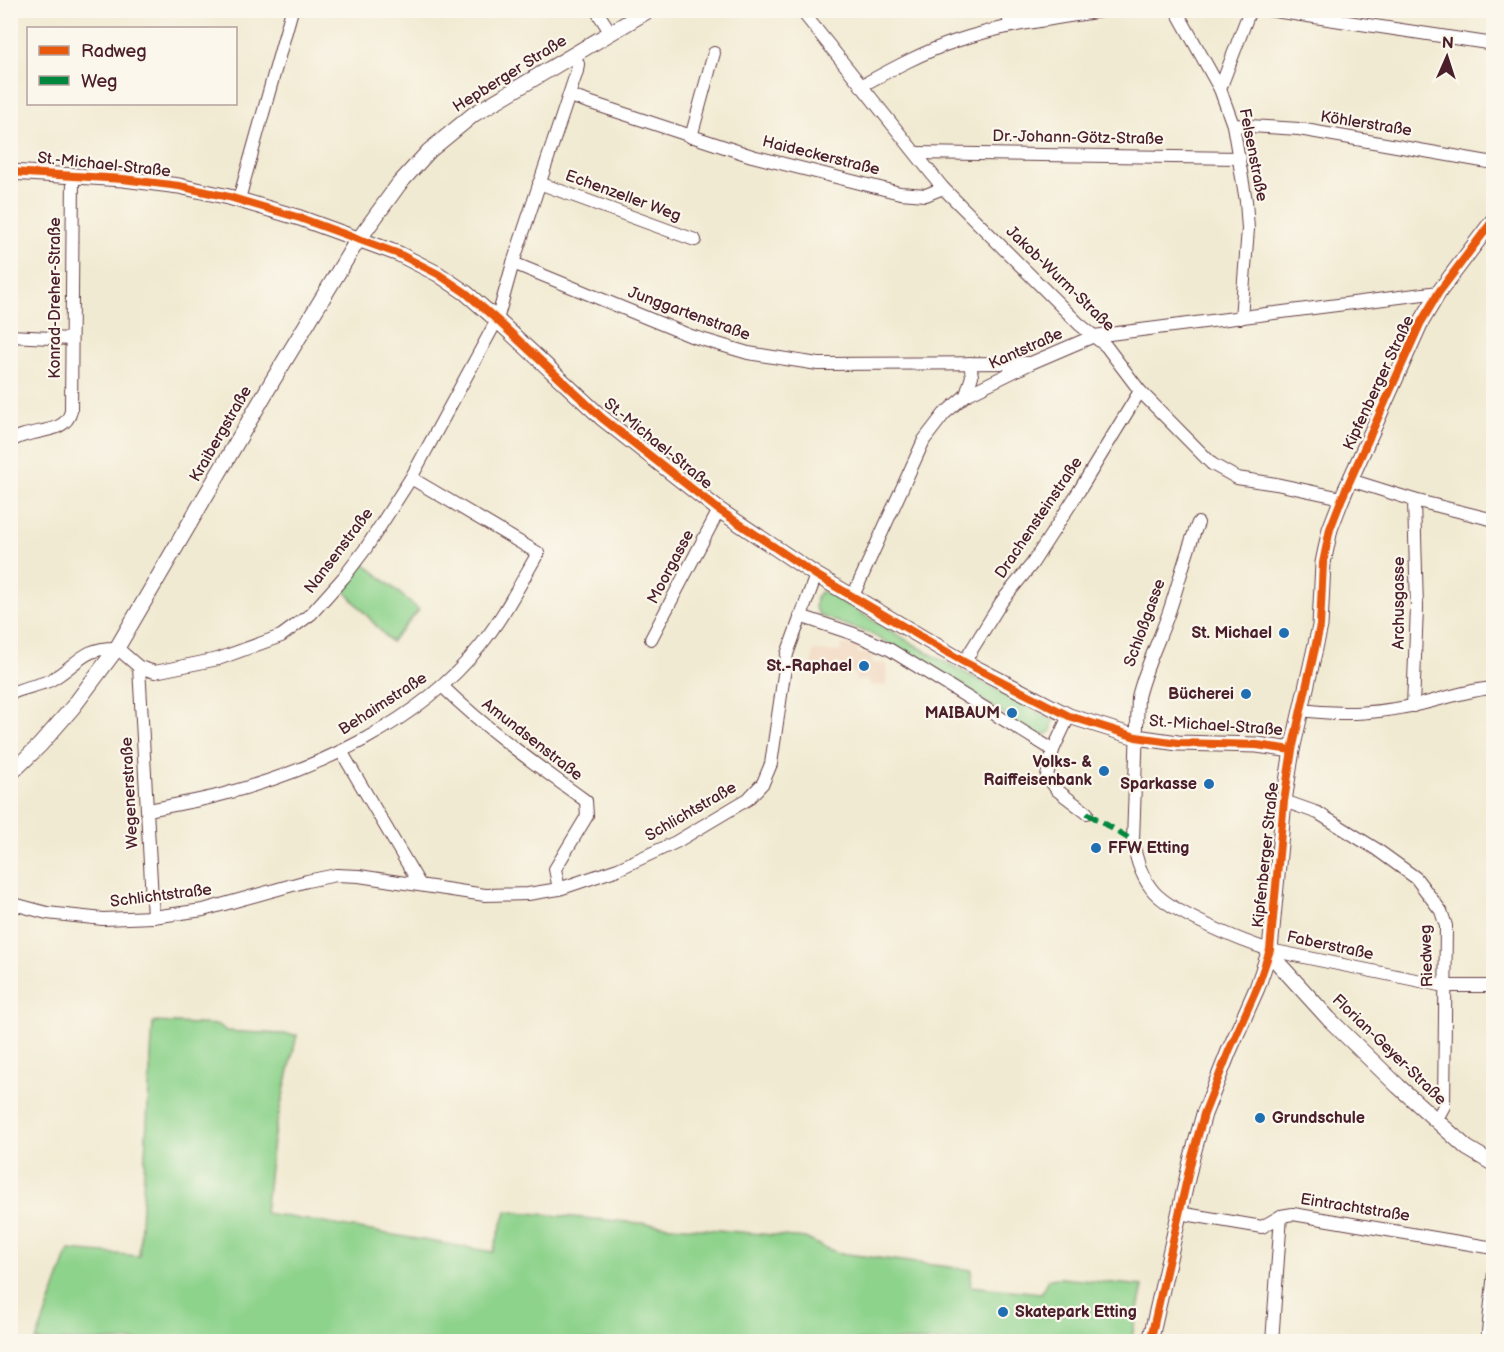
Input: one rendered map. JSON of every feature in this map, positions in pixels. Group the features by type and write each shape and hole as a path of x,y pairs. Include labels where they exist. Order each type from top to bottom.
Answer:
{"street":[{"path":"239,199 292,10"},
{"path":"596,10 611,33"},
{"name":"Hepberger Straße","path":"359,239 399,184 429,151 474,114 649,10"},
{"name":"Jakob-Wurm-Straße","path":"801,10 943,188 1106,346 1140,391 1212,464 1237,478 1342,498"},
{"path":"1006,10 1011,26"},
{"path":"861,86 912,59 956,41 1011,26 1109,10"},
{"name":"Felsenstraße","path":"1176,10 1221,89 1233,125 1240,158 1248,229 1241,318"},
{"path":"1221,89 1250,10"},
{"path":"1268,10 1494,44"},
{"path":"691,137 714,53"},
{"name":"Echenzeller Weg","path":"497,320 539,183 570,96 578,64 574,54"},
{"name":"Haideckerstraße","path":"570,96 752,156 900,193 926,195 943,188"},
{"name":"Köhlerstraße","path":"1233,125 1299,129 1494,163"},
{"name":"Dr.-Johann-Götz-Straße","path":"916,153 1240,158"},
{"name":"St.-Michael-Straße","path":"10,172 73,174 178,186 239,199 300,218 399,254 438,274 466,293 602,417 719,510 816,575 964,662 1070,716 1136,737 1178,743 1257,745 1292,750"},
{"name":"Konrad-Dreher-Straße","path":"10,442 24,435 57,427 66,422 71,411 73,174"},
{"name":"Echenzeller Weg","path":"539,183 695,240"},
{"name":"Kipfenberger Straße","path":"1150,1341 1204,1114 1257,988 1270,950 1284,801 1292,750 1320,626 1323,563 1330,529 1420,324 1439,292 1494,219"},
{"name":"Kraibergstraße","path":"10,774 40,745 73,707 117,648 273,380 359,239"},
{"name":"Junggartenstraße","path":"513,263 691,336 748,353 818,364 1031,363"},
{"name":"Kantstraße","path":"853,596 924,440 944,414 966,395 1031,363 1094,336 1439,292"},
{"name":"Nansenstraße","path":"139,667 155,672 218,659 281,636 311,614 366,548 411,478 497,320"},
{"path":"10,336 71,339"},
{"path":"966,395 972,376 970,363"},
{"name":"Drachensteinstraße","path":"964,662 1002,601 1032,564 1068,510 1140,391"},
{"name":"Behaimstraße","path":"148,810 233,792 291,772 341,751 383,728 423,702 442,686 480,646 509,604 538,553 411,478"},
{"path":"1350,480 1414,500 1494,520"},
{"name":"Archusgasse","path":"1413,706 1417,608 1414,500"},
{"name":"Moorgasse","path":"651,639 719,510"},
{"name":"Schloßgasse","path":"1136,737 1136,710 1141,683 1168,613 1185,555 1198,523"},
{"name":"Schlichtstraße","path":"10,903 47,913 103,919 203,910 336,875 359,876 485,895 528,894 559,889 618,869 676,842 748,799 763,783 771,764 787,654 816,575"},
{"path":"800,616 854,634 889,649 1053,750"},
{"path":"10,694 21,688 38,685 51,679 84,654 104,647 117,648 139,667"},
{"name":"Wegenerstraße","path":"139,667 153,916"},
{"name":"Amundsenstraße","path":"442,686 510,745 586,801 587,816 555,869 559,889"},
{"path":"1301,710 1358,715 1413,706 1494,688"},
{"path":"1070,716 1053,750 1047,776 1057,790 1087,813"},
{"name":"Faberstraße","path":"1136,737 1133,841 1136,861 1155,894 1177,909 1244,942 1270,950 1445,986 1494,986"},
{"path":"341,751 420,885"},
{"name":"Riedweg","path":"1284,801 1318,813 1376,849 1416,878 1441,911 1446,926 1444,1106 1436,1121"},
{"name":"Florian-Geyer-Straße","path":"1270,950 1279,964 1329,1019 1436,1121 1467,1148 1494,1164"},
{"name":"Eintrachtstraße","path":"1179,1213 1262,1227 1281,1216 1293,1214 1494,1248"},
{"path":"1272,1341 1281,1216"},
{"path":"1487,1341 1494,1272"}],"shaded area":[{"name":"St.-Raphael","path":"841,645 858,645 858,654 872,654 872,663 887,664 886,686 869,685 869,681 855,681 855,673 841,672 841,663 835,663 834,670 811,669 813,651 840,652"}],"green space":[{"path":"364,563 419,610 391,642 343,589"},
{"path":"820,592 825,592 932,655 1053,720 1051,732 1041,737 923,663 871,634 820,616 815,607 816,598"},
{"path":"153,1022 219,1025 226,1031 297,1035 273,1140 265,1213 493,1252 506,1211 805,1238 839,1253 972,1270 970,1286 1041,1293 1048,1279 1061,1278 1143,1286 1131,1341 36,1341 69,1250 139,1256"}],"marked path":[{"path":"1087,813 1133,841"}],"cycle path":[{"path":"10,172 123,179 179,186 229,197 300,218 399,254 438,274 466,293 602,418 719,510 816,575 964,662 1069,716 1136,737 1178,743 1257,745 1292,750"},
{"path":"1150,1342 1204,1114 1257,988 1270,950 1284,801 1292,750 1320,626 1323,563 1330,529 1420,324 1439,292 1494,219"}],"place":[{"name":"St. Michael","path":"1284,633"},
{"name":"St.-Raphael","path":"864,666"},
{"name":"Bücherei","path":"1246,694"},
{"name":"MAIBAUM","path":"1012,713"},
{"name":"Volks- & Raiffeisenbank","path":"1104,771"},
{"name":"Sparkasse","path":"1209,784"},
{"name":"FFW Etting","path":"1096,848"},
{"name":"Grundschule","path":"1260,1118"},
{"name":"Skatepark Etting","path":"1003,1312"}]}
